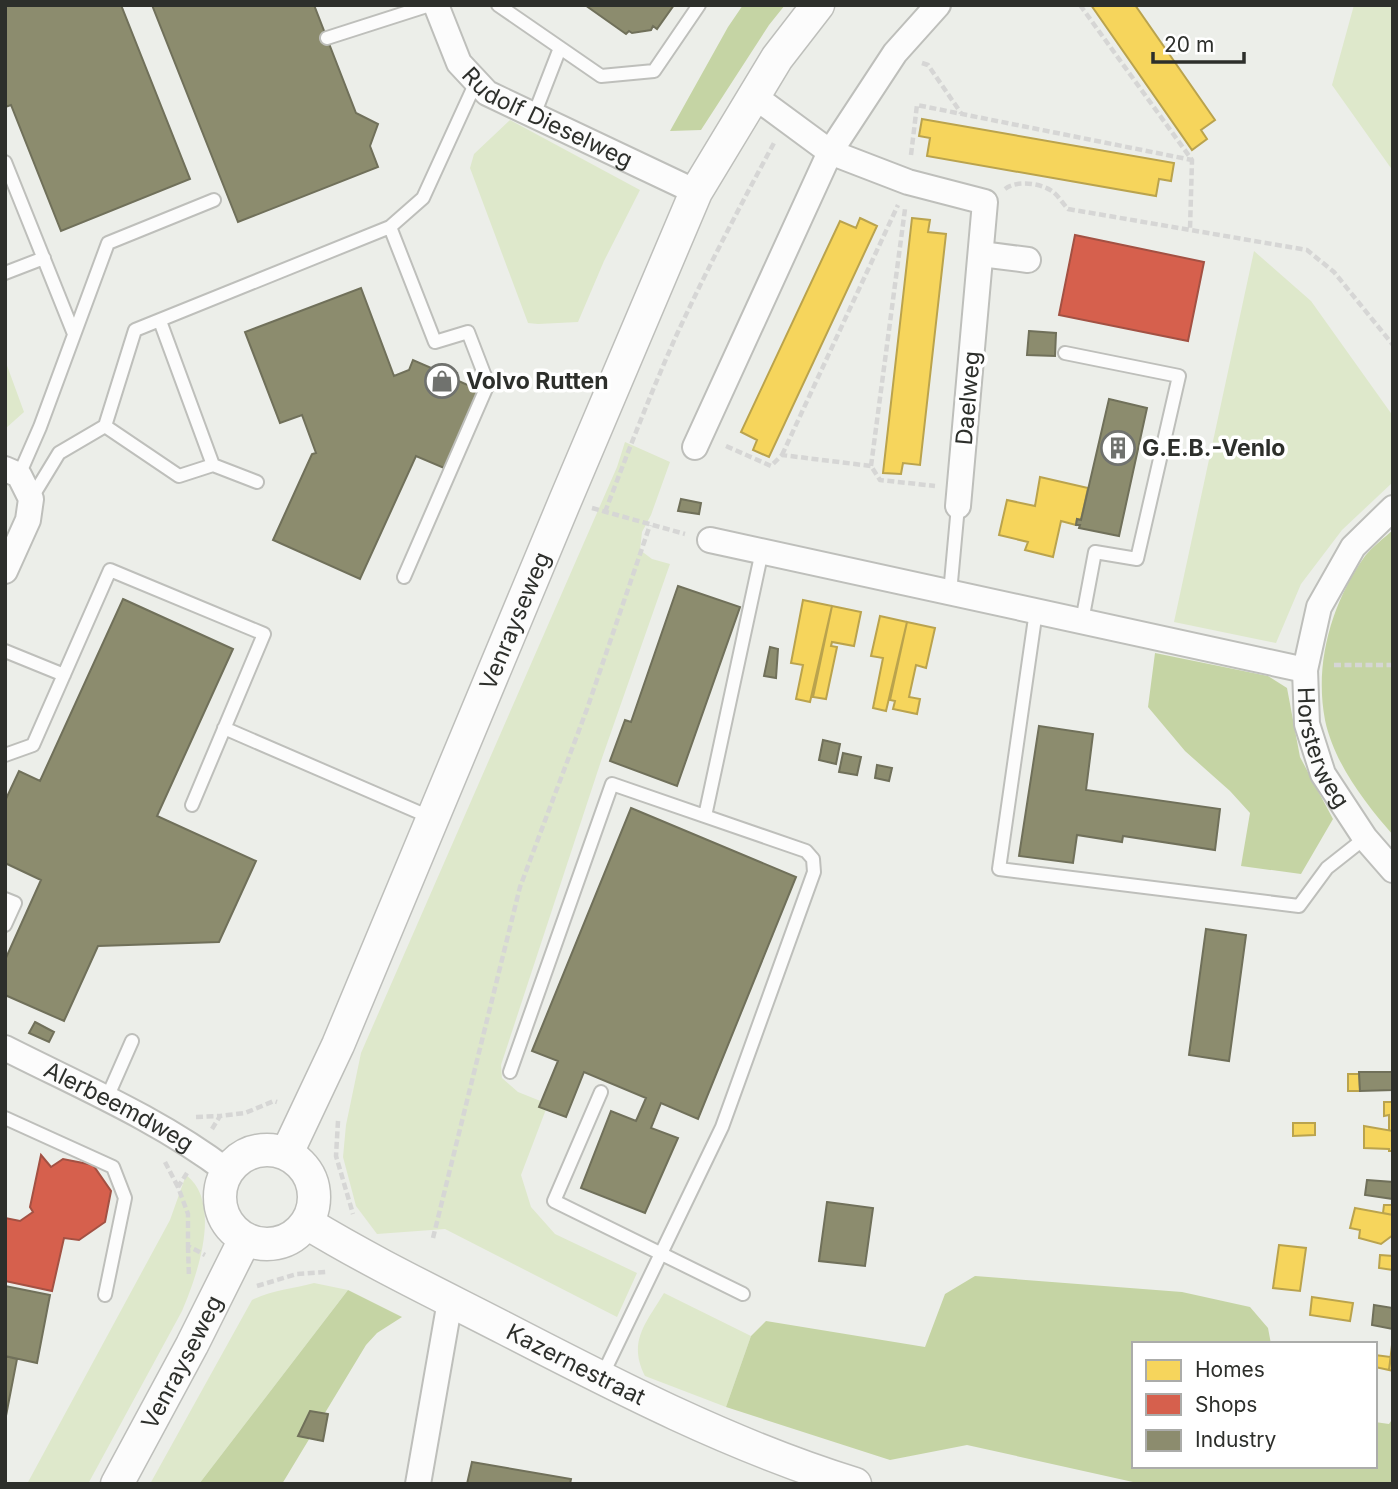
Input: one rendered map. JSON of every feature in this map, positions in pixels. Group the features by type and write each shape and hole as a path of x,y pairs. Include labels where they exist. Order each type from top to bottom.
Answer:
{"street":[{"name":"Rudolf Dieselweg","path":"436,5 459,63 487,93 696,192"},
{"name":"Venrayseweg","path":"287,1153 338,1045 696,192 777,58 818,5"},
{"path":"698,440 830,152 895,53 938,5"},
{"path":"754,96 830,152 908,182 985,202"},
{"name":"Daelweg","path":"959,497 985,202"},
{"path":"981,254 1028,260"},
{"path":"5,571 28,520 31,499 12,472"},
{"name":"Horsterweg","path":"1393,508 1353,547 1319,607 1305,670 1307,724 1323,774 1365,838 1393,870"},
{"path":"710,540 1305,670"},
{"name":"Alerbeemdweg","path":"5,1048 200,1151 227,1171"},
{"path":"270,1149 287,1153 307,1171 313,1183 315,1197 307,1223 298,1233 272,1244 258,1244 245,1239 233,1230 224,1216 220,1201 221,1185 227,1171 239,1158 254,1151 270,1149"},
{"name":"Kazernestraat","path":"307,1223 368,1259 674,1413 774,1456 855,1484"},
{"name":"Venrayseweg","path":"117,1484 245,1239"},
{"path":"418,1484 450,1301"}],"lane":[{"path":"327,38 430,5"},
{"path":"498,5 601,76 654,71 699,5"},
{"path":"534,115 560,48"},
{"path":"31,499 59,453 105,426 135,330 390,227 423,198 476,82"},
{"path":"5,162 74,334"},
{"path":"12,472 40,427 108,243 214,200"},
{"path":"390,227 435,342 468,332 488,384 404,578"},
{"path":"5,273 44,258"},
{"path":"160,321 213,465"},
{"path":"1065,353 1179,376 1137,559 1094,551 1082,621"},
{"path":"105,426 179,476 213,465 257,482"},
{"name":"Daelweg","path":"950,593 959,497"},
{"path":"705,816 762,551"},
{"path":"5,755 33,745 110,570 264,634 192,806"},
{"path":"1036,611 999,869 1299,906 1327,868 1365,838"},
{"path":"5,651 64,675"},
{"path":"225,728 432,818"},
{"path":"510,1072 612,784 806,850 813,859 814,872 722,1127 601,1378"},
{"path":"5,899 15,903 5,925"},
{"path":"106,1100 132,1041"},
{"path":"601,1092 554,1201 743,1294"},
{"path":"5,1118 113,1167 125,1199 105,1294"}],"path":[{"path":"1080,5 1192,160 1190,229"},
{"path":"895,53 928,65 961,114"},
{"path":"605,512 678,333 736,212 786,121"},
{"path":"698,440 771,466 782,455 908,182"},
{"path":"985,202 1011,185 1030,184 1052,191 1068,209 1307,250 1334,272 1393,345"},
{"path":"782,455 871,466 880,481 959,497"},
{"path":"565,500 710,540"},
{"path":"433,1238 520,887 587,709 650,525"},
{"path":"1305,670 1331,665 1393,665"},
{"path":"338,1119 336,1156 350,1209 357,1220"},
{"path":"249,1293 259,1284 297,1274 332,1272"}],"green space":[{"path":"743,5 785,5 769,25 701,130 670,131 728,27"},
{"path":"1354,5 1393,5 1393,171 1332,85"},
{"path":"510,120 640,190 604,261 578,322 528,323 470,168 474,154"},
{"path":"1254,251 1311,301 1393,416 1393,482 1342,530 1301,584 1276,643 1174,622"},
{"path":"5,360 24,412 5,429"},
{"path":"625,442 670,462 642,532 640,550 652,559 670,564 602,758 501,1065 502,1078 518,1092 548,1104 521,1175 531,1207 555,1234 637,1273 617,1317 445,1229 377,1234 356,1206 343,1157 346,1125 361,1053 617,467"},
{"path":"1393,530 1393,835 1362,796 1335,752 1325,720 1322,677 1328,634 1343,593 1365,556"},
{"path":"1155,653 1268,676 1287,688 1300,757 1333,819 1301,874 1241,866 1250,813 1230,791 1185,751 1148,707"},
{"path":"186,1175 197,1187 203,1203 205,1221 200,1260 182,1311 88,1484 27,1484 170,1220"},
{"path":"975,1276 1182,1292 1250,1307 1268,1328 1271,1342 1132,1342 1132,1468 1377,1468 1377,1422 1389,1424 1393,1418 1393,1484 1142,1484 967,1445 890,1460 726,1407 751,1336 766,1321 925,1347 945,1294"},
{"path":"314,1283 348,1290 199,1484 150,1484 252,1300"},
{"path":"348,1290 402,1317 377,1333 366,1345 282,1484 199,1484"},
{"path":"664,1293 751,1336 726,1407 645,1376 638,1352 641,1332"}],"building: Homes":[{"path":"1091,5 1135,5 1215,120 1201,130 1207,139 1192,150"},
{"path":"922,119 1174,163 1171,181 1159,179 1156,196 927,156 930,138 919,136"},
{"path":"860,218 877,226 769,457 753,450 757,440 741,432 840,221 856,228"},
{"path":"912,218 930,220 928,232 946,234 920,465 903,463 901,474 883,473"},
{"path":"1040,477 1088,488 1081,520 1077,519 1076,525 1061,521 1053,557 1025,550 1028,542 999,535 1007,500 1035,506"},
{"path":"803,600 832,606 810,702 796,699 803,665 791,663"},
{"path":"832,606 861,612 854,646 832,642 831,646 837,647 826,699 813,697"},
{"path":"880,616 907,622 886,711 873,708 883,658 871,656"},
{"path":"907,622 935,628 926,668 916,665 909,697 920,699 917,714 893,709 895,701 890,700"},
{"path":"1348,1074 1359,1074 1360,1091 1348,1091"},
{"path":"1384,1102 1393,1102 1393,1131 1389,1131 1389,1115 1384,1116"},
{"path":"1293,1123 1315,1123 1315,1135 1293,1136"},
{"path":"1364,1126 1393,1131 1393,1151 1364,1148"},
{"path":"1384,1205 1393,1205 1393,1215 1383,1213"},
{"path":"1355,1208 1393,1215 1393,1235 1381,1244 1359,1238 1360,1230 1350,1228"},
{"path":"1279,1245 1306,1248 1300,1291 1273,1288"},
{"path":"1380,1255 1393,1256 1393,1270 1379,1268"},
{"path":"1312,1297 1353,1303 1350,1321 1310,1315"},
{"path":"1393,1345 1393,1371 1389,1370"},
{"path":"1377,1355 1391,1357 1389,1370 1377,1367"}],"building: Shops":[{"path":"1075,235 1204,262 1188,341 1059,315"},
{"path":"41,1155 51,1167 63,1159 93,1165 111,1191 105,1222 79,1240 64,1238 52,1291 5,1281 5,1218 20,1221 33,1212 30,1207"}],"building: Industry":[{"path":"5,5 121,5 190,179 61,231 11,105 5,107"},
{"path":"152,5 314,5 356,113 378,124 370,146 378,167 238,222"},
{"path":"585,5 674,5 657,29 653,26 651,30 632,33 629,31 626,34"},
{"path":"361,288 394,376 409,370 413,360 438,371 441,365 457,373 454,379 479,390 444,468 416,456 360,579 273,540 312,454 316,453 302,415 280,423 245,332"},
{"path":"1029,331 1056,333 1055,356 1027,355"},
{"name":"G.E.B.-Venlo","path":"1109,399 1147,408 1119,536 1079,528 1080,525 1076,525 1077,519 1081,520"},
{"path":"681,499 701,503 699,514 678,511"},
{"path":"678,586 740,607 677,786 610,761 625,720 631,722"},
{"path":"123,599 233,649 157,816 256,861 219,942 98,946 64,1021 5,995 5,960 41,880 5,863 5,801 19,771 40,781"},
{"path":"770,647 778,649 776,678 764,676"},
{"path":"1039,726 1093,734 1086,790 1220,809 1215,850 1123,836 1122,842 1077,835 1073,863 1019,856"},
{"path":"823,740 840,744 836,764 819,760"},
{"path":"843,753 861,757 857,775 839,772"},
{"path":"877,765 892,768 889,781 875,778"},
{"path":"631,808 796,877 698,1119 661,1103 651,1128 678,1138 645,1213 581,1188 611,1111 636,1121 646,1098 584,1072 566,1117 539,1107 558,1061 532,1051"},
{"path":"1206,929 1246,935 1229,1061 1189,1055"},
{"path":"35,1022 54,1032 49,1042 29,1033"},
{"path":"1359,1072 1393,1072 1393,1090 1360,1091"},
{"path":"1367,1180 1393,1182 1393,1199 1365,1195"},
{"path":"827,1202 873,1208 865,1266 819,1261"},
{"path":"5,1286 50,1295 37,1363 5,1356"},
{"path":"1374,1305 1393,1308 1393,1329 1372,1325"},
{"path":"5,1356 17,1359 5,1421"},
{"path":"310,1411 328,1414 323,1441 298,1436"},
{"path":"472,1462 571,1479 570,1484 467,1484"}],"place":[{"name":"Volvo Rutten","path":"442,381"},
{"name":"G.E.B.-Venlo","path":"1118,448"}]}
